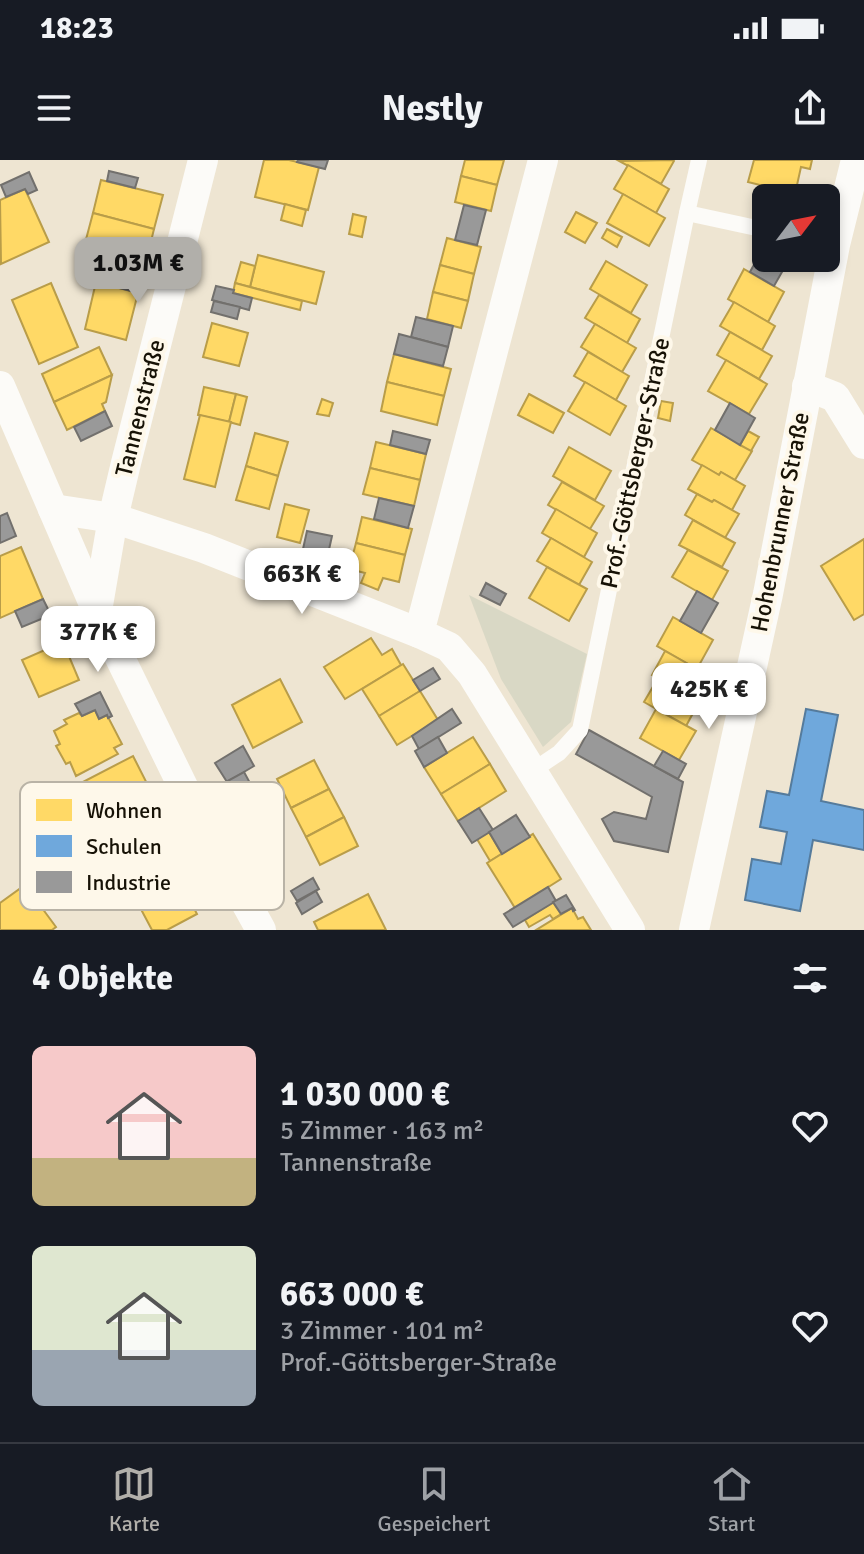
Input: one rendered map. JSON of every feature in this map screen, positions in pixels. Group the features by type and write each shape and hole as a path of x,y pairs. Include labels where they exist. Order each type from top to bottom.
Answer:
{"street":[{"name":"Tannenstraße","path":"97,611 113,518 203,160"},
{"path":"419,633 543,160"},
{"name":"Hohenbrunner Straße","path":"840,214 856,160"},
{"name":"Hohenbrunner Straße","path":"694,930 768,594 826,272"},
{"path":"0,386 97,611 181,782"},
{"path":"807,386 835,397 864,444"},
{"path":"53,509 113,518 204,548 449,647 472,674 630,930"},
{"path":"250,910 261,930"}],"lane":[{"name":"Prof.-Göttsberger-Straße","path":"532,771 559,753 580,730 699,160"},
{"path":"687,213 752,227"}],"green space":[{"path":"469,595 587,654 571,722 543,747 501,679"}],"building: Wohnen":[{"path":"264,160 289,160 319,167 308,210 255,197"},
{"path":"465,160 504,160 497,185 461,176"},
{"path":"673,160 661,184 619,161"},
{"path":"754,160 812,160 810,169 801,167 797,184 748,182"},
{"path":"628,165 669,189 656,213 614,189"},
{"path":"461,176 497,185 491,211 455,202"},
{"path":"101,180 163,195 154,229 93,213"},
{"path":"25,189 49,242 1,264 0,200"},
{"path":"623,194 665,218 649,246 607,223"},
{"path":"285,204 306,210 302,226 281,220"},
{"path":"576,212 597,223 585,243 565,232"},
{"path":"93,213 154,229 146,262 84,247"},
{"path":"353,214 366,217 362,237 349,234"},
{"path":"607,229 622,237 617,247 602,238"},
{"path":"447,238 481,247 474,274 440,265"},
{"path":"258,255 324,272 316,304 250,287"},
{"path":"606,261 647,285 631,313 590,289"},
{"path":"241,262 255,266 250,287 235,283"},
{"path":"440,265 474,274 468,301 433,292"},
{"path":"744,269 784,292 768,322 728,299"},
{"path":"96,282 138,293 126,340 85,329"},
{"path":"51,283 78,347 39,364 12,300"},
{"path":"235,283 302,301 300,310 233,293"},
{"path":"433,292 468,301 461,328 427,319"},
{"path":"599,295 640,319 627,343 585,318"},
{"path":"734,302 775,326 762,350 720,326"},
{"path":"212,323 248,333 239,366 203,357"},
{"path":"595,324 636,348 622,372 581,347"},
{"path":"730,332 772,356 759,379 717,355"},
{"path":"99,347 112,375 54,402 42,374"},
{"path":"588,352 629,376 616,400 574,376"},
{"path":"394,354 451,369 444,396 387,382"},
{"path":"726,360 767,384 749,414 708,391"},
{"path":"112,375 106,402 102,404 105,411 67,430 54,402"},
{"path":"387,382 444,396 437,425 381,411"},
{"path":"585,382 626,406 610,435 568,411"},
{"path":"204,387 236,394 229,422 198,415"},
{"path":"236,394 247,397 240,425 229,422"},
{"path":"529,394 564,413 553,433 518,415"},
{"path":"322,399 333,403 329,416 317,414"},
{"path":"661,401 673,403 670,421 658,418"},
{"path":"200,415 231,422 215,487 184,479"},
{"path":"711,428 752,451 735,480 692,460"},
{"path":"748,431 759,437 751,451 740,445"},
{"path":"255,433 288,442 278,476 246,466"},
{"path":"376,442 426,454 420,480 370,468"},
{"path":"569,447 611,471 595,500 553,476"},
{"path":"702,465 745,486 732,510 688,489"},
{"path":"246,466 278,476 269,509 236,500"},
{"path":"370,468 420,480 414,506 363,494"},
{"path":"562,482 604,506 590,529 548,505"},
{"path":"697,494 739,514 725,538 685,515"},
{"path":"285,504 309,510 300,543 277,537"},
{"path":"556,509 597,533 584,557 542,533"},
{"path":"362,517 412,529 405,555 356,543"},
{"path":"693,520 735,543 722,567 679,545"},
{"path":"551,538 592,562 579,585 537,561"},
{"path":"864,539 864,614 854,620 821,566"},
{"path":"356,543 405,555 399,582 383,578 378,590 361,583 365,573 349,569"},
{"path":"21,547 43,599 0,618 0,556"},
{"path":"688,550 728,571 712,600 672,577"},
{"path":"547,567 587,589 569,621 529,598"},
{"path":"673,617 713,640 697,669 657,646"},
{"path":"371,638 382,655 392,649 401,665 345,699 324,667"},
{"path":"63,642 79,680 39,697 22,660"},
{"path":"665,651 706,674 692,698 652,675"},
{"path":"403,664 420,691 379,716 362,689"},
{"path":"658,678 699,702 686,726 644,702"},
{"path":"280,679 302,722 253,748 232,705"},
{"path":"420,691 438,720 397,745 379,716"},
{"path":"656,709 696,731 679,760 640,738"},
{"path":"95,710 99,719 107,715 122,744 114,748 118,754 76,776 70,762 66,764 56,746 60,744 54,731 67,724 64,720"},
{"path":"473,737 490,764 441,794 424,767"},
{"path":"133,756 146,782 83,782"},
{"path":"314,760 329,789 291,808 284,794 284,782 277,779"},
{"path":"490,764 506,791 458,821 441,794"},
{"path":"329,789 344,817 306,837 291,808"},
{"path":"344,817 358,846 320,865 306,837"},
{"path":"489,832 502,854 490,861 477,839"},
{"path":"533,834 561,879 515,908 487,863"},
{"path":"20,889 20,910 43,910 56,927 52,930 0,930 0,903"},
{"path":"368,894 386,930 318,930 314,922"},
{"path":"553,902 561,914 553,919 550,915 529,927 525,920"},
{"path":"572,908 578,919 583,917 591,930 536,930"},
{"path":"141,910 195,910 197,914 167,930 152,930"}],"building: Schulen":[{"path":"806,709 838,715 821,801 864,810 864,850 813,840 800,911 745,900 752,859 781,864 787,832 760,827 767,791 789,795"}],"building: Industrie":[{"path":"298,160 328,160 325,169"},
{"path":"109,171 138,178 135,188 107,181"},
{"path":"29,172 37,190 28,194 25,189 6,197 1,185"},
{"path":"464,205 486,210 477,245 455,240"},
{"path":"114,254 143,261 140,276 110,272"},
{"path":"752,268 752,272 782,272 774,286 750,272"},
{"path":"110,272 140,276 136,292 107,285"},
{"path":"216,286 252,298 249,310 212,300"},
{"path":"214,301 240,307 237,319 211,312"},
{"path":"416,317 453,326 448,347 411,337"},
{"path":"399,334 448,347 443,366 394,354"},
{"path":"730,403 755,418 740,445 715,430"},
{"path":"105,411 112,426 81,441 74,427"},
{"path":"393,431 430,440 426,454 390,445"},
{"path":"379,498 414,506 408,528 374,519"},
{"path":"7,513 16,536 0,543 0,516"},
{"path":"307,531 332,536 326,563 301,558"},
{"path":"486,583 506,594 500,605 480,595"},
{"path":"697,591 718,603 701,633 680,621"},
{"path":"43,599 51,615 22,627 15,611"},
{"path":"433,668 440,679 420,691 413,680"},
{"path":"100,692 112,716 99,719 95,710 82,716 75,704"},
{"path":"452,709 461,723 419,749 412,736"},
{"path":"589,730 683,782 668,852 614,841 602,819 614,812 646,819 652,797 576,754"},
{"path":"438,737 447,753 424,767 415,751"},
{"path":"243,746 254,766 227,782 215,763"},
{"path":"663,751 686,764 678,779 654,766"},
{"path":"244,772 249,782 226,782"},
{"path":"479,808 493,830 472,843 458,821"},
{"path":"516,815 530,837 502,854 489,832"},
{"path":"313,878 319,889 297,901 291,891"},
{"path":"548,887 556,901 513,927 504,914"},
{"path":"316,891 322,902 302,914 296,903"},
{"path":"566,895 575,910 572,908 561,914 553,902"}]}
